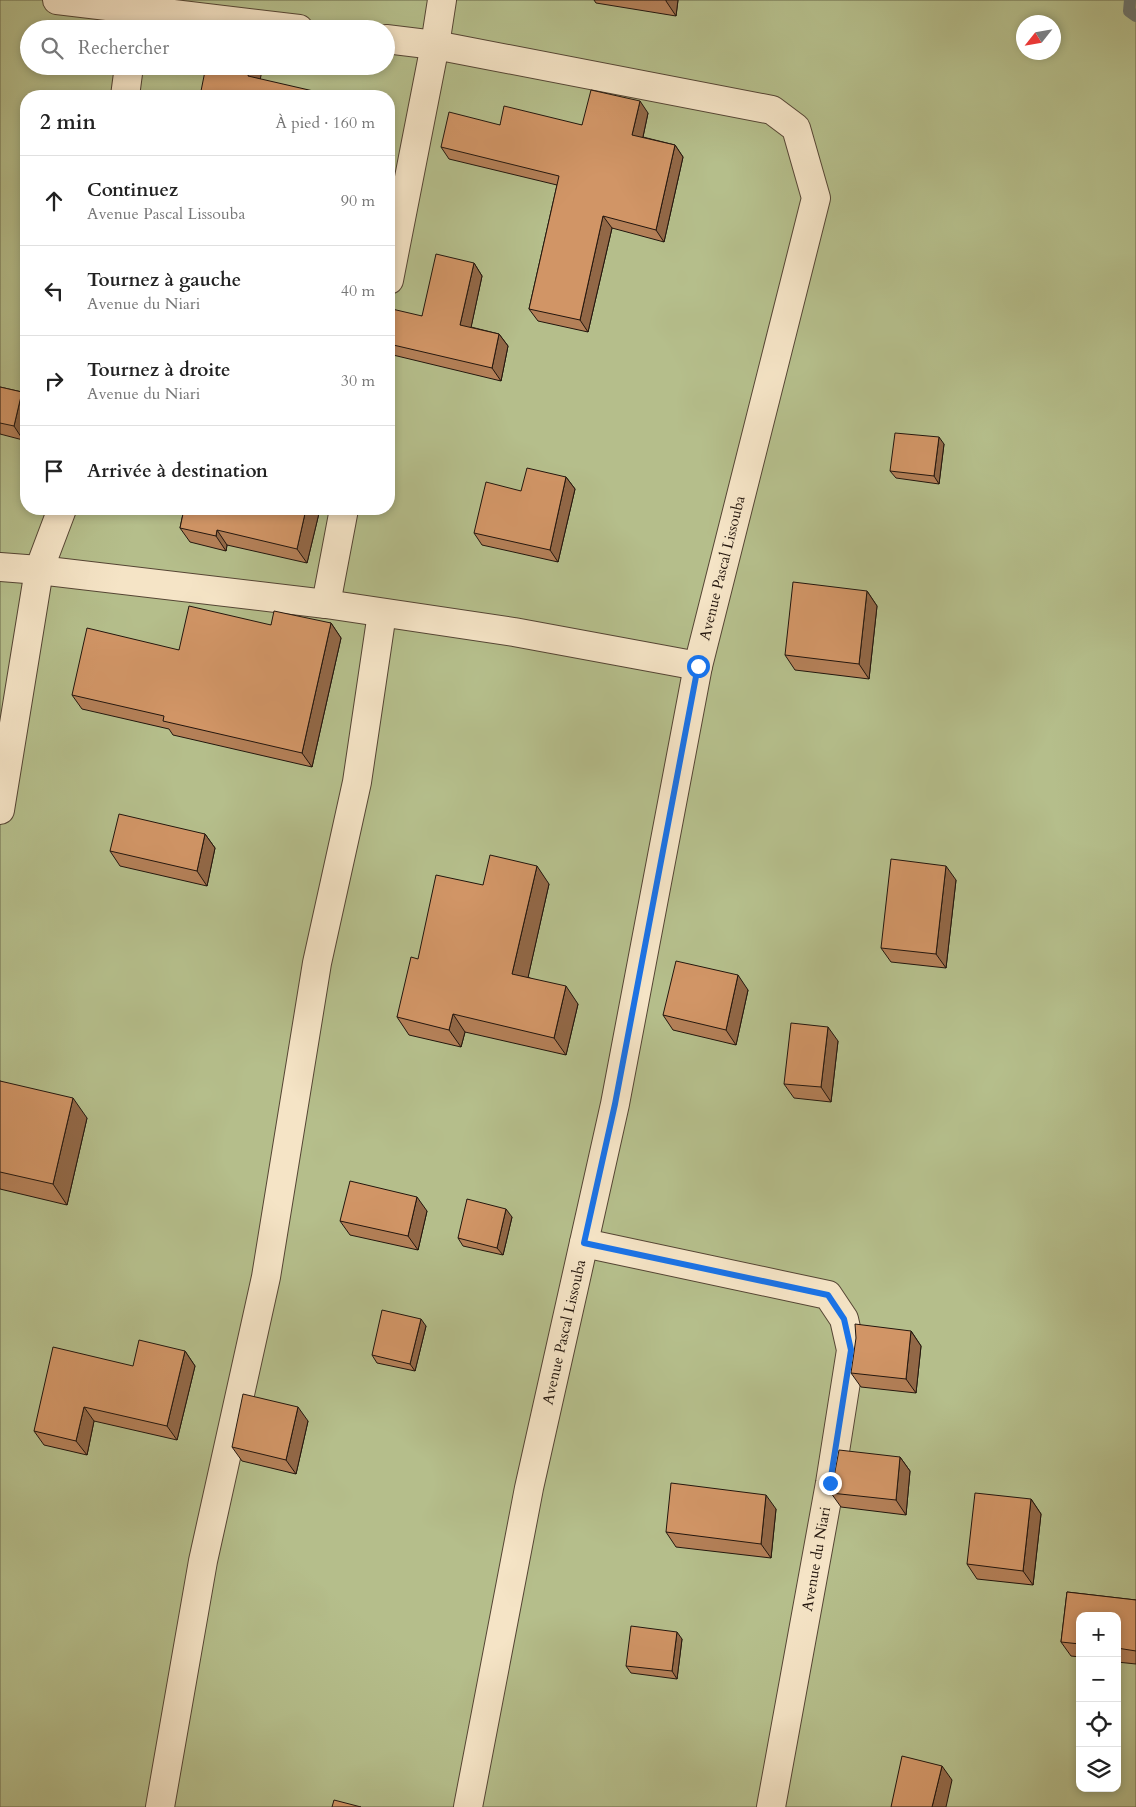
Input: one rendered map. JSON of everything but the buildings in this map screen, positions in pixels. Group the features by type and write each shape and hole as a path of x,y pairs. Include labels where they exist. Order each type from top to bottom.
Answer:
{"street":[{"path":"57,0 142,13 211,20"},
{"path":"395,249 442,0"},
{"path":"395,40 435,45"},
{"name":"Avenue Pascal Lissouba","path":"435,45 772,110 796,128 816,198 698,666 615,1104 529,1488 468,1807"},
{"path":"125,90 128,75"},
{"path":"0,810 39,570 60,515"},
{"path":"326,604 343,515"},
{"path":"0,567 326,604 514,632 698,666"},
{"path":"160,1807 203,1561 266,1277 317,963 357,782 382,613"},
{"name":"Avenue du Niari","path":"584,1243 828,1295 844,1319 851,1350 830,1483 771,1807"}],"green space":[{"path":"0,0 1136,0 1136,1807 0,1807"}],"waterway":[{"path":"1130,0 1129,11 1136,16"}],"route":[{"path":"698,666 615,1104 584,1243 828,1295 844,1319 851,1350 830,1483"}]}
